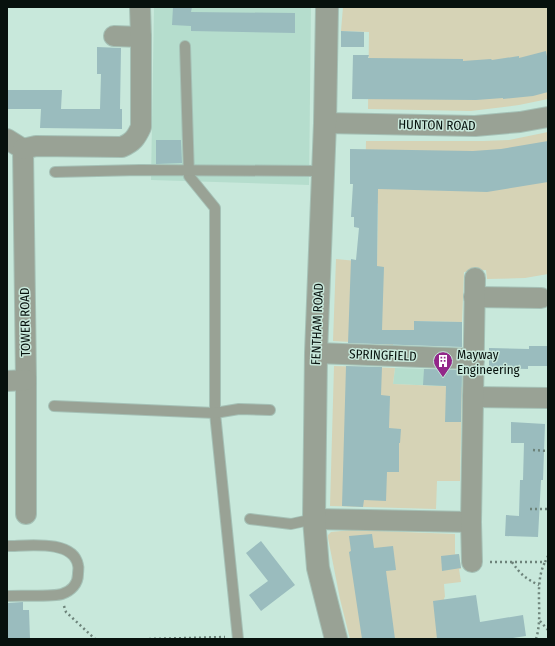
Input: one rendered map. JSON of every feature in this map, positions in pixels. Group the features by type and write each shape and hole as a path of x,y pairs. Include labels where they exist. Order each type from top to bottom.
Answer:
{"street":[{"path":"15,144 36,146 122,147 132,143 138,135 141,127 140,7"},
{"name":"FENTHAM ROAD","path":"327,7 325,123 316,353 314,519 318,568 336,639"},
{"path":"114,36 141,37"},
{"name":"HUNTON ROAD","path":"325,123 475,126 520,122 548,117"},
{"name":"TOWER ROAD","path":"15,144 17,380 26,514"},
{"path":"472,562 471,522 474,287 541,298"},
{"name":"SPRINGFIELD","path":"316,353 474,359"},
{"path":"473,397 548,398"},
{"path":"314,519 471,522"}],"lane":[{"path":"185,46 189,176 215,208 215,413 238,638"},
{"path":"55,172 140,170 323,171"},
{"path":"54,406 215,413 239,409 270,410"},
{"path":"250,519 291,524 314,519"},
{"path":"7,546 61,547 72,554 78,564 78,580 70,590 60,595 7,596"}],"path":[{"path":"534,450 548,451"},
{"path":"530,509 548,509"},
{"path":"536,639 540,621 540,585 542,568 548,556"},
{"path":"472,562 545,562"},
{"path":"512,562 520,573 528,580 540,585"},
{"path":"60,595 66,612 95,639"},
{"path":"540,621 548,630"},
{"path":"149,639 238,638"}],"shaded area":[{"path":"154,7 311,7 309,185 151,180"},
{"path":"343,7 548,7 548,99 519,105 471,111 368,109 369,32 341,31"},
{"path":"548,132 548,274 525,278 487,279 486,270 464,272 462,322 414,321 414,330 387,330 387,340 393,340 393,345 333,341 336,259 377,263 378,204 365,190 366,141 509,140"},
{"path":"334,366 395,368 393,384 462,387 460,481 437,481 436,509 330,506"},
{"path":"395,368 463,370 462,387 393,384"},
{"path":"352,530 455,534 455,554 459,554 461,582 444,584 444,598 450,636 425,639 350,639 340,599 328,535 331,532"}],"building":[{"path":"173,7 192,7 191,12 295,13 295,33 191,31 191,26 172,25"},
{"path":"341,31 364,32 364,47 341,47"},
{"path":"97,47 121,48 120,109 122,109 122,129 40,128 41,109 7,109 7,90 62,90 61,109 100,109 101,74 97,74"},
{"path":"546,51 548,62 548,92 533,96 476,100 352,99 353,55 369,55 368,58 463,59 463,61 492,60 519,56 519,58"},
{"path":"156,140 181,140 182,163 156,164"},
{"path":"548,141 548,182 487,192 378,189 377,266 384,267 382,330 414,330 414,321 462,322 462,347 348,343 351,259 356,260 359,228 354,227 354,217 351,217 353,184 350,184 350,149 473,151 501,149"},
{"path":"529,346 548,346 548,366 528,366 528,369 489,368 489,348 529,349"},
{"path":"346,366 382,367 381,395 390,396 389,428 401,429 399,443 399,472 387,472 386,501 364,500 363,507 342,506"},
{"path":"424,369 462,370 461,422 445,422 446,386 423,385"},
{"path":"511,422 545,424 543,480 541,480 538,537 505,536 506,515 519,516 520,480 523,480 524,443 511,443"},
{"path":"372,534 374,548 393,546 396,570 386,571 395,639 362,639 349,552 351,551 349,536"},
{"path":"261,541 295,585 261,611 249,595 268,581 246,553"},
{"path":"459,554 461,568 442,571 441,556"},
{"path":"476,595 480,622 523,615 526,636 506,639 437,639 433,601"},
{"path":"23,602 23,610 29,610 30,639 8,639 7,603"}],"place":[{"name":"Mayway Engineering","path":"443,378"}]}
